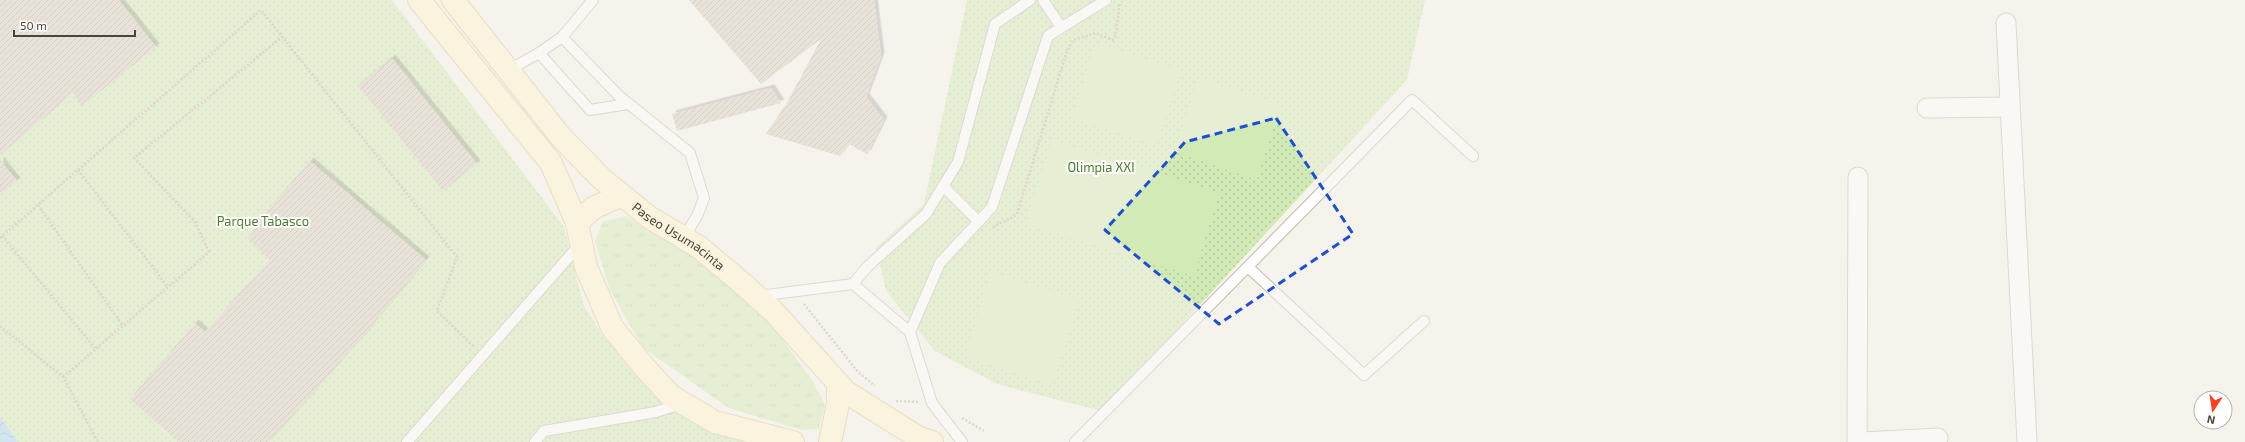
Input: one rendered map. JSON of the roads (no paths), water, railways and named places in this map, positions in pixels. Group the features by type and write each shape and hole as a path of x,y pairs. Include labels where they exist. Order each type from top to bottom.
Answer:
{"main road":[{"path":"419,0 552,163 579,233 586,267 612,327 666,390 684,403 715,422 793,442"},
{"name":"Paseo Usumacinta","path":"453,0 561,137 620,196 649,217 699,247 757,296 773,311 846,392 920,438 932,442"},
{"path":"579,233 593,208 620,196"},
{"path":"830,442 838,404 838,383"}],"street":[{"path":"2006,23 2028,442"},
{"path":"1927,108 2010,107"},
{"path":"1857,442 1858,177"},
{"path":"1863,442 1938,438"}],"lane":[{"path":"509,70 539,53 562,37 593,0"},
{"path":"757,296 853,284 867,267 926,214 958,162 995,24 1030,0"},
{"path":"1044,0 1061,27"},
{"path":"910,332 940,263 992,206 1048,36 1106,0"},
{"path":"562,37 628,104 690,153 704,198 698,214 684,238"},
{"path":"539,53 590,110 628,104"},
{"path":"1075,442 1412,100 1473,156"},
{"path":"943,186 978,221"},
{"path":"407,442 483,356 579,233"},
{"path":"1248,267 1364,375 1424,321"},
{"path":"853,284 910,332 932,403 962,442"},
{"path":"535,442 544,431 656,412 684,403"}],"water":[{"path":"0,417 18,442 0,442"}],"park label":[{"name":"Olimpia XXI","path":"1101,167"},
{"name":"Parque Tabasco","path":"263,221"}]}
